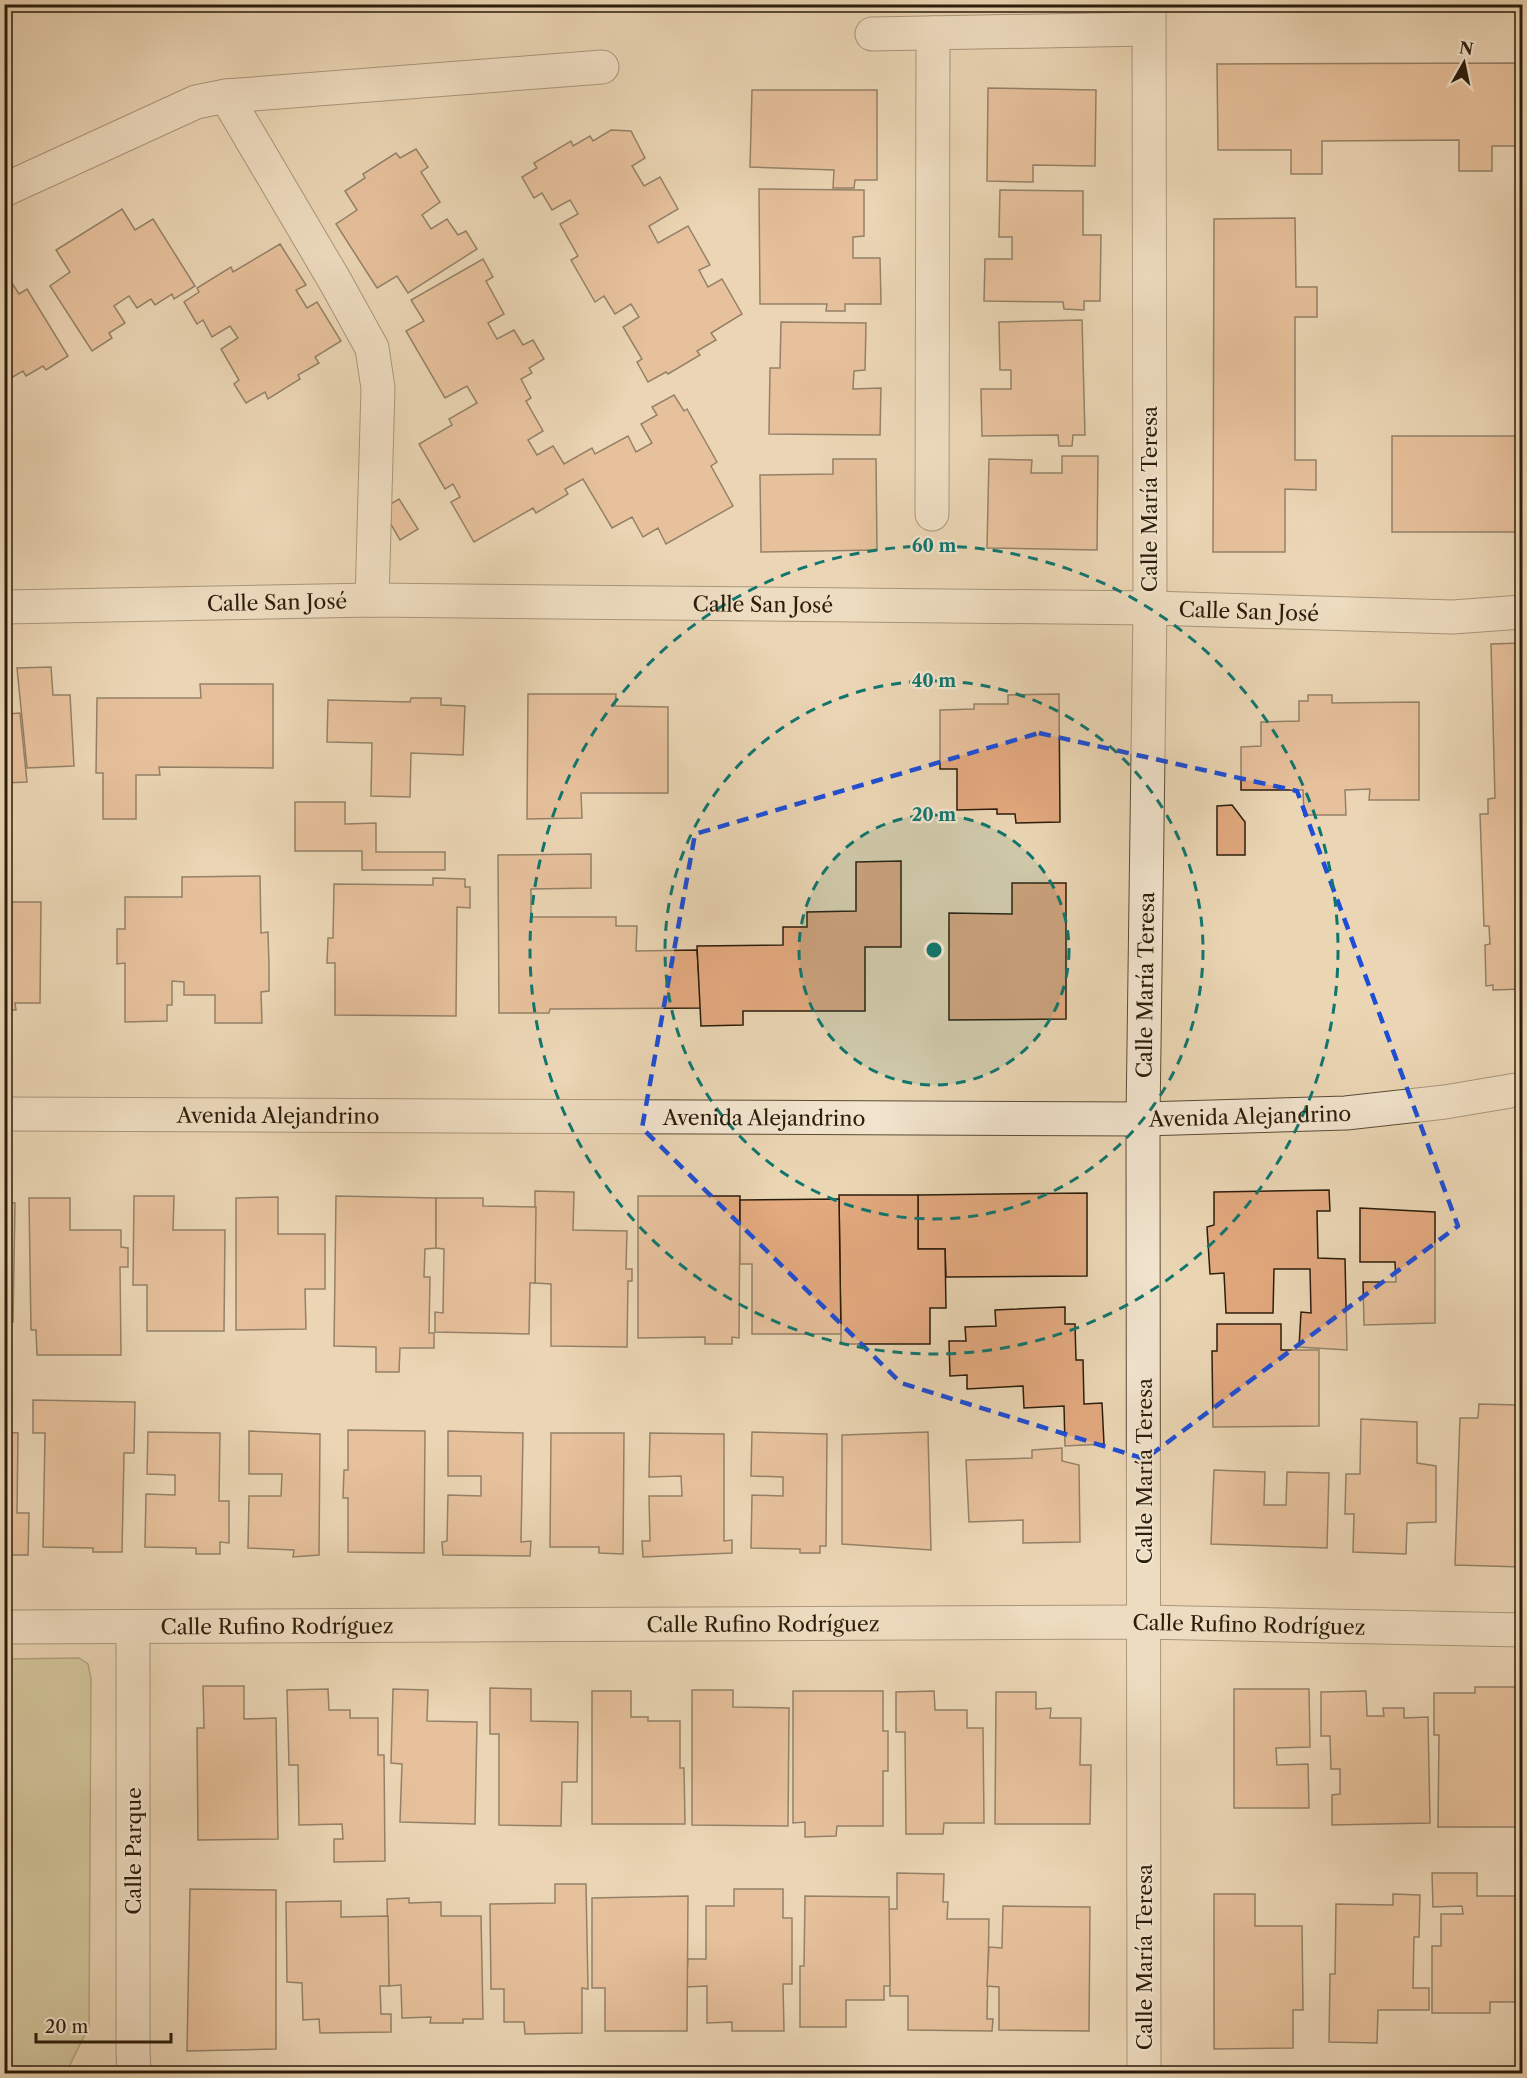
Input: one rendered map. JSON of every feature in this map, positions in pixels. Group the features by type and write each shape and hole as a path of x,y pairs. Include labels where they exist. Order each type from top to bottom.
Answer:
{"street":[{"path":"872,34 933,33 1149,17"},
{"name":"Calle María Teresa","path":"1144,2073 1143,1119 1150,608 1149,17"},
{"path":"932,514 933,33"},
{"path":"4,190 196,102 226,96 602,67"},
{"path":"226,96 372,348 378,388 372,600"},
{"name":"Calle San José","path":"4,607 372,600 1150,608 1453,616 1522,612"},
{"name":"Avenida Alejandrino","path":"4,1114 1143,1119 1346,1113 1445,1102 1522,1089"},
{"name":"Calle Rufino Rodríguez","path":"4,1627 1144,1622 1522,1630"},
{"name":"Calle Parque","path":"133,1627 134,2073"}],"highlighted area":[{"path":"1039,733 1297,791 1458,1226 1145,1459 901,1383 642,1128 695,834"}],"green space":[{"path":"79,1658 88,1664 91,1679 89,2026 66,2073 5,2073 5,1659"}],"building":[{"path":"1522,63 1522,146 1492,146 1492,171 1459,171 1459,140 1322,141 1322,174 1291,174 1291,150 1218,150 1217,64"},
{"path":"988,88 1096,90 1095,166 1033,165 1033,182 987,181"},
{"path":"752,90 877,90 877,180 855,180 854,188 833,188 834,170 750,167"},
{"path":"611,130 631,131 645,158 632,166 644,186 660,177 678,209 649,226 658,243 688,226 710,265 699,270 708,287 722,279 742,314 711,333 716,340 697,351 700,355 668,374 666,372 648,382 637,362 642,359 623,327 639,317 631,304 615,314 604,296 595,302 571,260 578,256 560,224 578,214 570,200 552,210 542,193 534,198 522,177 537,168 534,163 571,141 573,146 590,136 593,141"},
{"path":"416,149 428,167 421,172 440,202 422,215 431,229 447,219 458,235 466,231 477,249 408,293 397,276 377,288 336,224 357,210 345,191 365,178 363,174 396,153 400,158"},
{"path":"759,189 864,190 864,236 853,237 853,258 880,258 881,304 845,304 845,311 826,311 827,304 760,304"},
{"path":"1000,190 1083,191 1083,235 1101,235 1100,301 1084,301 1084,310 1064,309 1063,302 984,301 985,259 1012,259 1012,237 999,237"},
{"path":"122,209 135,230 153,219 195,286 174,299 172,294 155,305 151,299 137,308 129,296 114,306 125,323 109,333 112,338 92,351 50,286 70,272 56,250"},
{"path":"1295,218 1296,287 1317,287 1317,317 1295,317 1295,460 1316,460 1316,490 1285,489 1285,552 1213,552 1214,219"},
{"path":"280,244 306,285 296,290 307,308 317,302 341,341 315,357 319,363 298,375 300,379 268,399 265,392 246,403 234,384 239,380 221,349 238,338 230,326 212,337 203,320 197,324 184,302 199,292 197,288 231,267 233,272"},
{"path":"483,259 493,277 486,281 504,314 488,323 497,339 514,330 523,345 533,340 544,359 529,368 532,373 521,379 531,398 526,401 543,431 528,440 537,455 553,446 564,464 592,448 595,454 628,436 636,452 652,443 641,424 657,415 652,407 674,395 684,411 687,409 717,462 711,466 733,506 666,544 658,528 643,537 632,517 612,528 583,479 565,489 568,494 536,513 533,508 474,542 451,502 460,497 453,484 445,489 419,444 452,425 449,419 477,403 467,386 445,398 406,331 424,321 411,300"},
{"path":"4,271 19,294 27,289 68,356 46,370 43,366 26,376 23,371 9,379 4,372"},
{"path":"1082,320 1085,435 1073,435 1072,446 1059,446 1058,435 982,436 981,389 1011,389 1011,370 1000,370 999,322"},
{"path":"781,322 866,323 865,370 854,371 853,389 881,388 880,435 769,434 770,368 780,368"},
{"path":"1392,436 1522,436 1522,532 1392,532"},
{"path":"1062,456 1098,456 1097,550 987,548 989,459 1032,460 1031,473 1062,473"},
{"path":"833,459 876,459 877,550 761,552 760,475 833,474"},
{"path":"399,499 418,529 400,540 382,509"},
{"path":"1522,643 1522,989 1493,990 1493,985 1486,986 1485,945 1490,944 1489,926 1484,926 1480,814 1488,814 1488,799 1495,798 1491,644"},
{"path":"51,667 53,695 70,695 74,766 27,768 17,668"},
{"path":"200,684 273,684 273,768 159,767 160,775 136,775 136,819 103,819 103,773 96,773 97,698 201,698"},
{"path":"4,692 6,714 20,713 27,782 4,783"},
{"path":"528,694 616,694 615,706 668,707 668,793 581,793 582,818 527,819"},
{"path":"1059,694 1060,822 1016,823 1015,814 997,814 997,809 957,810 957,769 940,769 940,710 974,709 974,704 1008,704 1008,695"},
{"path":"1308,695 1332,695 1332,703 1419,702 1419,800 1369,800 1370,789 1345,790 1346,815 1304,815 1303,790 1241,790 1241,747 1261,746 1261,722 1299,721 1299,701 1308,701"},
{"path":"411,698 441,698 441,705 465,706 463,755 411,753 410,797 371,796 372,743 327,742 328,700 410,702"},
{"path":"295,802 345,802 345,824 376,823 376,852 445,852 445,870 362,870 362,851 295,851"},
{"path":"1232,805 1245,822 1245,855 1217,855 1217,806"},
{"path":"591,854 591,888 531,889 531,917 616,917 616,926 637,926 636,951 697,950 701,1008 550,1009 549,1013 499,1013 498,855"},
{"path":"901,861 901,947 865,947 865,1011 743,1011 743,1025 701,1026 697,946 783,945 783,927 807,927 807,912 856,911 856,862"},
{"path":"260,876 261,933 268,932 269,965 269,991 261,992 262,1023 215,1023 215,995 184,995 184,982 172,981 172,1005 167,1005 167,1021 125,1022 125,963 117,964 117,929 125,929 125,897 182,897 182,877"},
{"path":"433,878 465,879 465,887 470,887 470,908 457,907 456,1016 335,1015 335,963 327,963 328,938 333,938 334,884 433,885"},
{"path":"1012,883 1066,883 1066,1019 949,1020 949,913 1012,914"},
{"path":"4,902 41,902 40,1003 15,1003 16,1010 4,1010"},
{"path":"1329,1190 1330,1211 1317,1211 1318,1258 1345,1259 1347,1350 1299,1347 1301,1312 1311,1313 1310,1269 1274,1269 1273,1313 1226,1313 1224,1273 1210,1274 1207,1227 1214,1225 1214,1192"},
{"path":"535,1191 574,1192 573,1230 627,1231 626,1269 632,1269 632,1281 628,1281 627,1347 551,1346 551,1284 535,1283"},
{"path":"1087,1193 1087,1276 946,1277 945,1249 918,1249 918,1195"},
{"path":"839,1195 918,1195 918,1249 945,1249 946,1308 930,1308 930,1344 841,1344"},
{"path":"134,1196 174,1196 173,1230 225,1230 224,1331 147,1331 147,1285 133,1285"},
{"path":"336,1196 436,1198 436,1248 425,1249 424,1277 430,1277 429,1333 434,1333 434,1348 400,1348 399,1372 376,1372 376,1347 334,1346"},
{"path":"638,1196 740,1196 739,1338 732,1337 732,1344 705,1344 705,1337 638,1338"},
{"path":"278,1197 278,1234 325,1234 325,1289 305,1289 306,1329 236,1330 236,1198"},
{"path":"29,1198 70,1198 70,1230 121,1230 121,1247 128,1248 128,1267 120,1267 121,1355 37,1355 36,1330 31,1330"},
{"path":"436,1198 483,1198 483,1206 536,1207 535,1283 530,1283 529,1334 435,1332 435,1312 443,1313 444,1249 436,1248"},
{"path":"839,1199 841,1334 752,1334 752,1264 740,1264 740,1200"},
{"path":"4,1202 15,1203 13,1322 4,1322"},
{"path":"1360,1208 1435,1212 1435,1323 1364,1325 1363,1282 1396,1282 1395,1262 1360,1262"},
{"path":"1065,1307 1065,1324 1075,1324 1076,1360 1083,1360 1084,1404 1102,1403 1104,1444 1065,1446 1064,1406 1024,1408 1023,1386 967,1389 967,1375 950,1376 949,1341 966,1341 965,1327 996,1326 995,1310"},
{"path":"1217,1324 1281,1324 1281,1350 1319,1350 1319,1426 1213,1427 1212,1351 1217,1351"},
{"path":"33,1400 135,1402 134,1453 124,1453 122,1552 93,1552 93,1548 43,1547 45,1433 33,1433"},
{"path":"1479,1404 1519,1405 1518,1454 1522,1454 1522,1567 1455,1565 1460,1418 1478,1418"},
{"path":"1361,1419 1417,1422 1417,1463 1436,1466 1436,1522 1407,1523 1406,1554 1353,1552 1354,1514 1345,1514 1346,1474 1360,1474"},
{"path":"348,1430 425,1431 424,1553 348,1552 348,1498 343,1498 344,1470 348,1470"},
{"path":"249,1431 320,1434 319,1555 293,1557 294,1550 248,1548 249,1496 281,1496 282,1474 249,1474"},
{"path":"448,1431 523,1433 521,1542 531,1541 530,1556 443,1555 442,1542 447,1541 448,1495 481,1496 481,1476 448,1476"},
{"path":"4,1432 18,1433 17,1513 29,1513 28,1555 4,1555"},
{"path":"148,1432 220,1433 219,1501 229,1501 229,1543 220,1542 220,1554 196,1554 196,1548 145,1547 146,1494 175,1495 175,1475 147,1474"},
{"path":"752,1432 827,1434 826,1546 820,1546 820,1553 800,1553 800,1549 751,1548 752,1495 783,1496 783,1477 751,1476"},
{"path":"928,1432 931,1550 842,1544 842,1435"},
{"path":"551,1433 624,1433 623,1554 599,1553 599,1547 550,1547"},
{"path":"650,1433 724,1434 724,1541 732,1540 732,1553 643,1557 642,1541 650,1541 649,1496 682,1496 681,1476 649,1477"},
{"path":"1062,1448 1062,1461 1079,1465 1080,1542 1023,1543 1023,1520 969,1522 966,1460 1032,1458 1032,1450"},
{"path":"1214,1470 1265,1472 1264,1505 1286,1505 1287,1472 1329,1473 1327,1548 1211,1544"},
{"path":"203,1686 244,1686 244,1719 276,1718 278,1839 198,1840 197,1728 204,1728"},
{"path":"1475,1687 1522,1687 1522,1827 1438,1827 1439,1735 1434,1735 1434,1693 1475,1693"},
{"path":"490,1688 531,1689 531,1721 578,1722 577,1782 562,1782 561,1826 499,1825 499,1734 490,1734"},
{"path":"328,1689 329,1710 350,1710 350,1718 378,1718 378,1755 384,1755 385,1861 334,1862 334,1839 343,1839 342,1824 299,1825 298,1765 289,1765 287,1690"},
{"path":"393,1689 428,1690 427,1721 477,1722 475,1824 400,1822 402,1764 391,1763"},
{"path":"1234,1689 1309,1689 1310,1747 1276,1748 1277,1765 1308,1764 1309,1808 1234,1808"},
{"path":"692,1690 733,1690 733,1707 789,1708 788,1826 692,1825"},
{"path":"592,1691 631,1691 631,1717 648,1717 648,1721 680,1721 680,1768 684,1768 685,1824 592,1824"},
{"path":"793,1691 883,1691 883,1731 888,1731 888,1771 883,1771 883,1826 837,1826 836,1836 805,1837 805,1822 793,1823"},
{"path":"934,1691 935,1710 967,1710 967,1728 983,1728 984,1823 944,1823 943,1834 906,1834 905,1732 896,1732 896,1692"},
{"path":"1366,1691 1367,1716 1384,1716 1383,1708 1404,1708 1404,1718 1428,1717 1430,1823 1332,1825 1332,1795 1340,1794 1340,1769 1331,1769 1330,1736 1321,1736 1321,1692"},
{"path":"996,1692 1036,1692 1036,1709 1051,1708 1050,1718 1081,1718 1080,1765 1091,1765 1090,1824 995,1824"},
{"path":"897,1873 944,1874 943,1902 948,1902 947,1919 989,1919 987,2019 993,2019 992,2031 908,2030 908,1996 890,1996 889,1909 897,1909"},
{"path":"1432,1873 1477,1873 1477,1896 1520,1896 1522,2002 1490,2002 1490,2013 1432,2013 1432,1946 1441,1946 1441,1914 1463,1914 1462,1906 1433,1907"},
{"path":"555,1884 586,1884 588,1989 582,1988 582,2033 525,2034 524,2022 504,2022 504,1989 491,1989 490,1904 555,1903"},
{"path":"190,1889 276,1890 276,2049 187,2051"},
{"path":"734,1889 783,1889 783,1918 792,1918 792,1984 783,1984 784,2031 732,2031 732,2022 707,2023 707,1986 686,1987 688,1959 706,1959 706,1906 734,1906"},
{"path":"1214,1894 1255,1894 1255,1926 1302,1926 1303,2010 1293,2010 1293,2048 1214,2049"},
{"path":"1393,1894 1420,1895 1419,1937 1414,1937 1413,1988 1429,1988 1429,2010 1378,2010 1377,2043 1329,2042 1330,1974 1335,1974 1336,1904 1393,1905"},
{"path":"688,1896 687,2031 605,2031 605,1988 592,1988 592,1898"},
{"path":"805,1896 889,1897 890,1986 884,1986 884,2000 846,2000 846,2027 800,2027 800,1966 804,1966"},
{"path":"409,1898 409,1903 441,1902 441,1916 481,1916 483,2019 463,2019 463,2023 430,2023 431,2017 402,2018 401,1985 389,1986 387,1899"},
{"path":"341,1901 341,1917 388,1916 389,1986 380,1986 381,2014 391,2014 391,2032 320,2033 319,2019 303,2020 302,1983 287,1982 286,1902"},
{"path":"1003,1906 1090,1907 1089,2031 999,2030 999,1987 987,1986 989,1947 1002,1948"}]}
